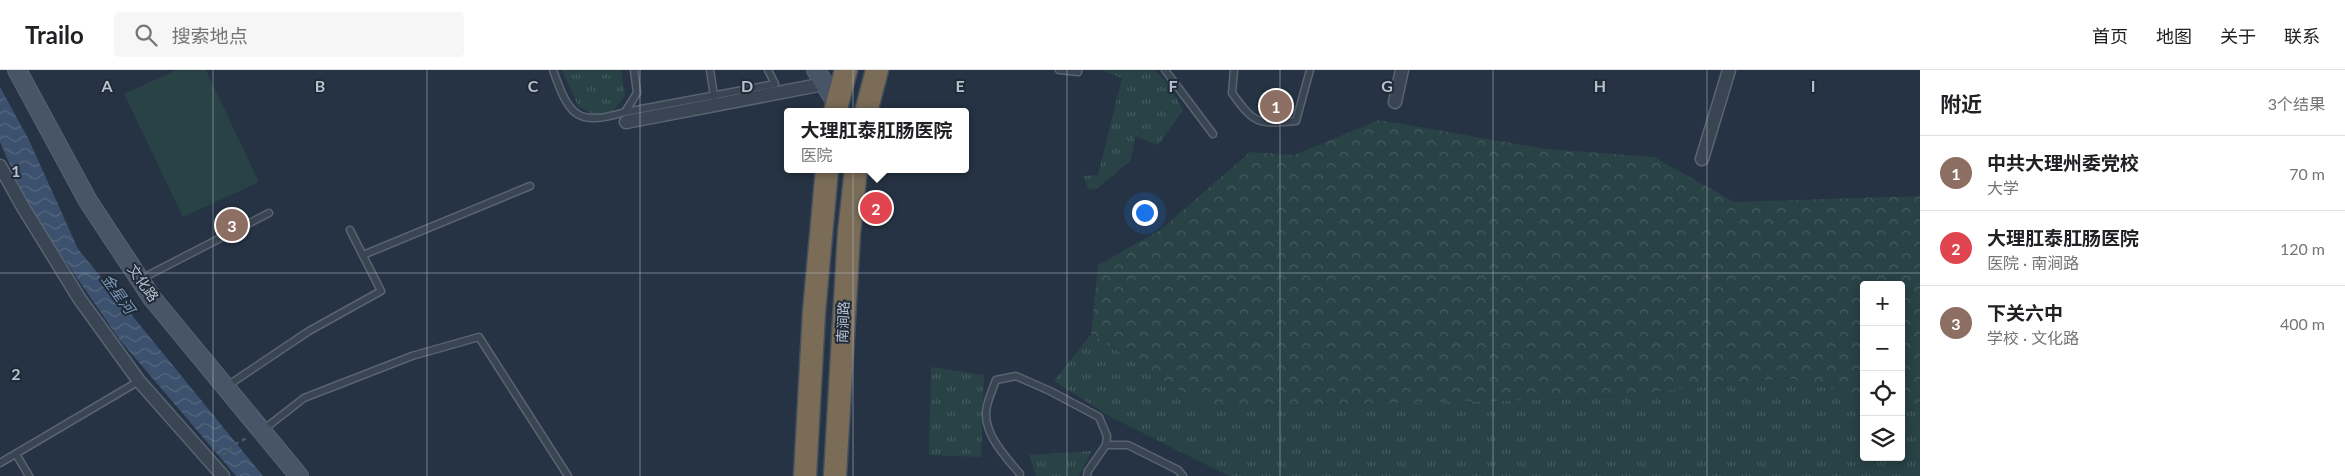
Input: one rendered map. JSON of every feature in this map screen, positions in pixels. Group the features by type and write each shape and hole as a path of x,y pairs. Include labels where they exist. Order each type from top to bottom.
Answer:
{"highway":[{"path":"836,108 846,70"},
{"path":"867,108 877,70"},
{"path":"805,476 814,312 827,173"},
{"name":"南涧路","path":"835,476 845,287 856,173"}],"street":[{"name":"文化路","path":"17,70 88,201 152,298 299,476"},
{"path":"1395,102 1402,70"},
{"path":"1702,159 1729,70"},
{"path":"625,117 820,77 836,108"},
{"path":"0,166 79,298 139,381 223,476"}],"lane":[{"path":"552,70 563,100 583,118 599,120 625,117 775,84 768,70"},
{"path":"625,117 637,93 634,70"},
{"path":"710,70 714,96"},
{"path":"1059,70 1078,72 1078,70"},
{"path":"1165,70 1213,134"},
{"path":"1234,70 1232,93 1245,112 1264,123 1296,121 1310,70"},
{"path":"363,255 530,186"},
{"path":"140,279 269,212"},
{"path":"226,387 309,331 381,291 350,230"},
{"path":"262,431 304,398 412,356 479,337 559,459 568,476"},
{"path":"1019,475 996,446 986,423 986,407 996,380 1016,376 1050,391 1099,417 1106,436 1106,445 1088,471 1087,476"},
{"path":"0,463 139,381"},
{"path":"1106,445 1128,445 1178,470 1183,476"},
{"path":"16,454 29,476"}],"path":[{"path":"220,458 237,443"}],"green space":[{"path":"176,70 206,70 259,182 183,217 124,94"},
{"path":"562,70 621,70 625,96 612,112 598,117 578,106"},
{"path":"1102,70 1154,70 1167,82 1183,110 1158,145 1135,136 1131,160 1098,188 1089,190 1083,176 1098,175 1122,78"},
{"path":"1379,120 1547,149 1654,157 1734,202 1920,196 1920,411 1905,407 1905,281 1860,281 1860,396 1787,378 1583,399 1206,407 1091,334 1098,265 1160,230 1250,152 1294,155"},
{"path":"1091,334 1206,407 1583,399 1787,378 1860,396 1860,461 1905,461 1905,407 1920,411 1920,476 1229,476 1109,416 1054,381"},
{"path":"931,367 984,375 981,457 929,455"},
{"path":"1092,451 1079,476 1036,476 1029,455"}],"water":[{"path":"0,87 29,140 78,249 263,476 236,476 119,339 29,208 0,142"}],"place":[{"name":"中共大理州委党校","path":"1276,106"},
{"name":"大理肛泰肛肠医院","path":"876,208"},
{"name":"下关六中","path":"232,225"}],"water label":[{"name":"金星河","path":"118,294"}]}
